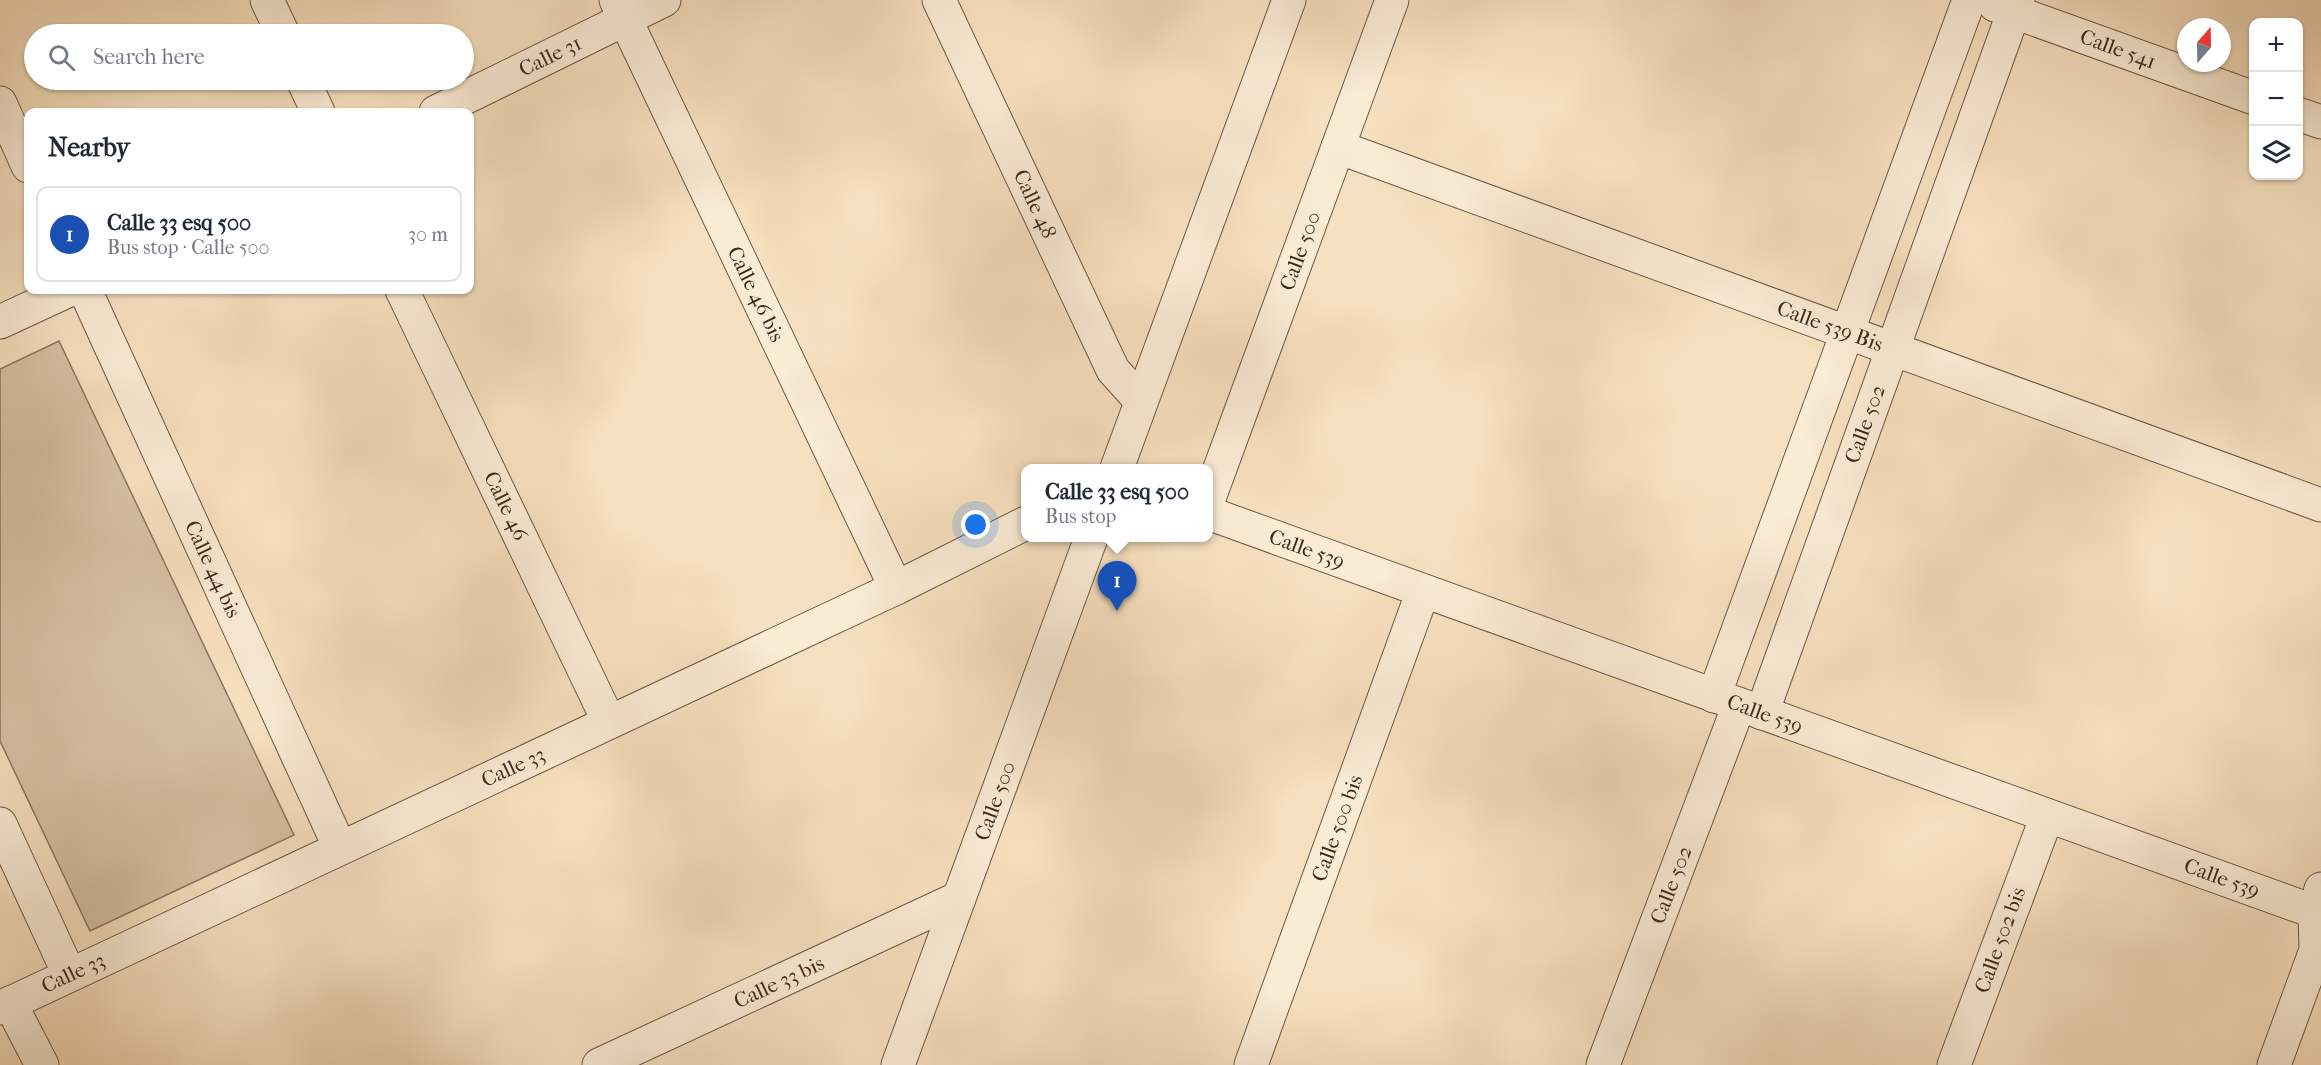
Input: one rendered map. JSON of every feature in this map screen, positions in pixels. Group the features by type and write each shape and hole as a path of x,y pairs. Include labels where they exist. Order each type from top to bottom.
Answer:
{"street":[{"path":"267,0 278,24"},
{"name":"Calle 31","path":"443,108 620,10 664,0"},
{"name":"Calle 48","path":"939,0 1113,370 1141,402"},
{"path":"1118,464 1289,0"},
{"name":"Calle 500","path":"1213,490 1392,0"},
{"name":"Calle 502","path":"1738,704 1848,333 1969,0"},
{"name":"Calle 541","path":"1982,0 2016,6 2249,96"},
{"name":"Calle 502","path":"1603,1065 1738,704 1892,349 2016,6"},
{"name":"Calle 46 bis","path":"620,10 896,588"},
{"path":"308,90 316,108"},
{"path":"0,104 24,157"},
{"path":"2303,116 2321,122"},
{"name":"Calle 539 Bis","path":"1338,147 2321,505"},
{"path":"0,322 60,294"},
{"name":"Calle 44 bis","path":"87,294 340,848"},
{"name":"Calle 46","path":"404,294 609,722"},
{"name":"Calle 539","path":"1213,514 2047,816 2319,905"},
{"name":"Calle 33","path":"5,1005 896,588 1021,526"},
{"name":"Calle 500","path":"898,1065 1089,542"},
{"name":"Calle 500 bis","path":"1251,1065 1423,591"},
{"name":"Calle 502 bis","path":"1954,1065 2047,816"},
{"path":"0,824 69,974"},
{"name":"Calle 33 bis","path":"599,1065 959,898"},
{"path":"2274,1065 2316,950 2319,905"},
{"path":"5,1005 42,1065"}],"shaded area":[{"path":"59,341 294,835 90,931 0,741 0,369"}],"place":[{"name":"Calle 33 esq 500","path":"1117,611"}]}
